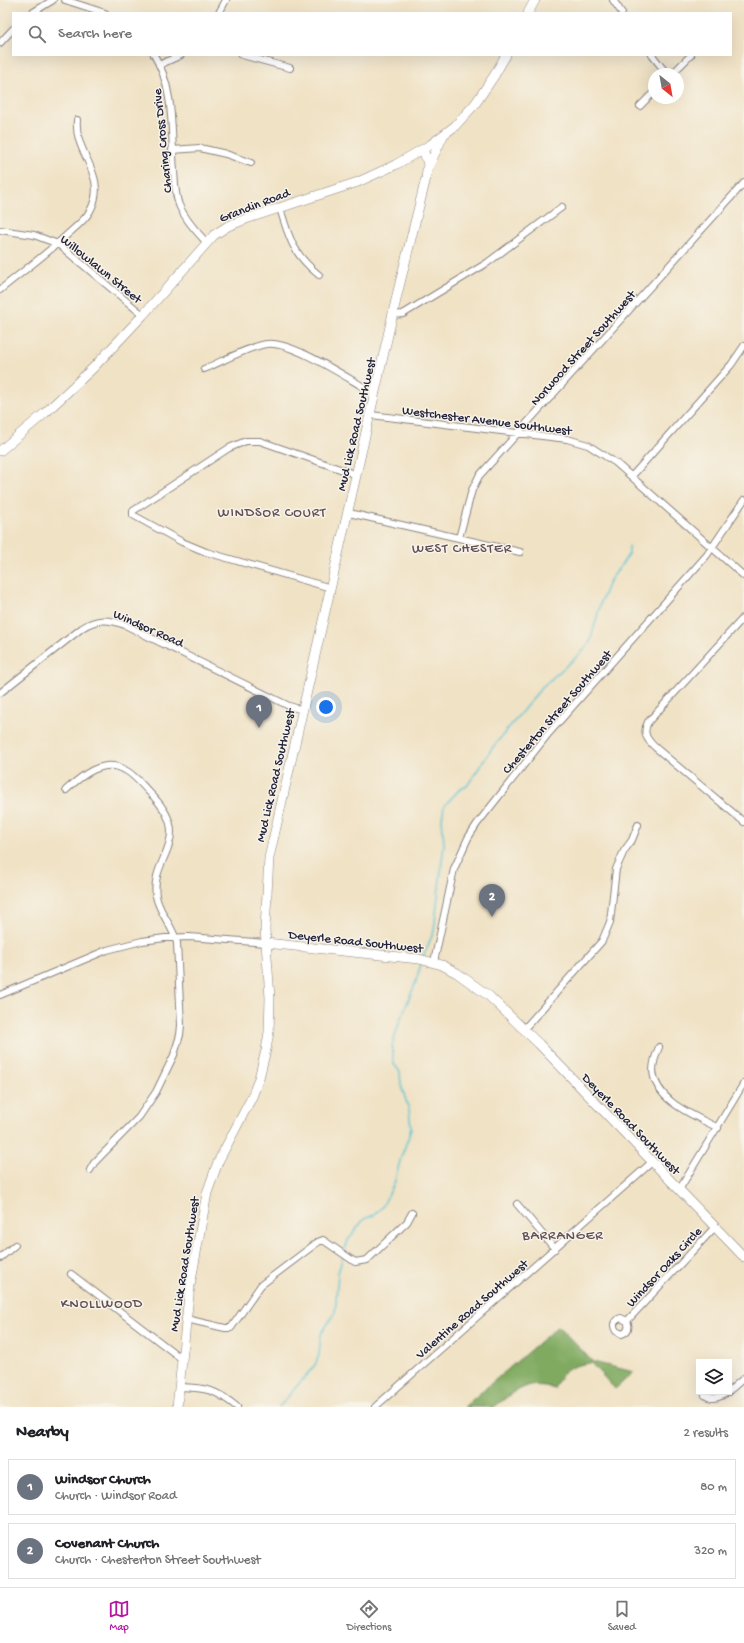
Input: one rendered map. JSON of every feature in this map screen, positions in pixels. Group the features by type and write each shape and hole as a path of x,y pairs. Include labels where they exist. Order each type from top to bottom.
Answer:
{"street":[{"path":"34,12 53,0"},
{"path":"65,0 102,12"},
{"path":"220,12 226,0"},
{"path":"529,12 535,0"},
{"path":"613,0 621,12"},
{"path":"0,43 12,30"},
{"name":"Charing Cross Drive","path":"155,56 164,74 168,92 172,150 179,204 192,226 206,242"},
{"path":"160,66 179,56"},
{"path":"246,56 290,68"},
{"name":"Grandin Road","path":"0,451 70,390 116,344 206,242 214,235 228,226 358,182 395,165 423,149 455,126 475,104 505,56"},
{"path":"653,56 663,68"},
{"path":"678,68 690,56"},
{"path":"640,106 648,98"},
{"path":"0,290 58,244 86,217 90,210 95,196 95,181 79,142 77,120"},
{"path":"428,170 444,135"},
{"path":"172,150 200,148 226,154 251,163"},
{"name":"Mud Lick Road Southwest","path":"177,1407 193,1264 207,1193 218,1162 252,1097 265,1056 269,1032 270,998 265,908 269,858 393,315 428,170 427,159 423,149"},
{"name":"Norwood Street Southwest","path":"460,538 467,505 474,484 744,184"},
{"path":"393,315 403,314 477,269 562,207"},
{"path":"280,208 288,234 297,253 319,275"},
{"name":"Willowlawn Street","path":"0,230 34,235 58,244 143,315"},
{"path":"204,369 258,346 278,344 298,351 367,389 376,392"},
{"path":"632,476 731,365 744,346"},
{"name":"Westchester Avenue Southwest","path":"371,414 567,439 588,445 611,459 632,476 744,576"},
{"path":"331,588 206,552 148,525 132,513 144,503 229,448 246,441 260,441 357,475"},
{"name":"Chesterton Street Southwest","path":"427,961 454,869 468,838 477,824 549,733 713,548 744,500"},
{"path":"349,513 520,552"},
{"path":"744,617 648,722 645,730 647,739 656,748 744,822"},
{"name":"Windsor Road","path":"0,694 82,628 94,621 107,619 125,625 289,706 302,710"},
{"path":"66,790 76,781 94,770 112,766 120,767 130,773 161,805 170,822 171,835 157,875 155,888 156,897 163,914 176,937 178,946 181,1024 179,1040 174,1055 148,1105 139,1117 94,1163 90,1170"},
{"path":"524,1029 602,941 610,922 616,869 624,852 632,840 638,825"},
{"name":"Deyerle Road Southwest","path":"0,995 108,950 142,941 176,937 223,939 403,956 427,961 453,970 470,981 524,1029 744,1257"},
{"path":"659,1047 654,1061 653,1071 657,1085 665,1096 674,1104 718,1128"},
{"path":"679,1190 744,1083"},
{"name":"Valentine Road Southwest","path":"375,1407 652,1162"},
{"path":"517,1204 555,1249"},
{"path":"186,1319 231,1328 261,1285 318,1242 323,1240 355,1262 367,1260 407,1222 412,1213"},
{"name":"Windsor Oaks Circle","path":"627,1321 715,1227"},
{"path":"0,1258 15,1245"},
{"path":"71,1274 182,1359"},
{"path":"732,1388 744,1378"},
{"path":"179,1387 213,1390 237,1407"},
{"path":"705,1396 709,1398 717,1398 722,1395"}],"green space":[{"path":"558,1326 593,1362 634,1372 615,1389 591,1363 578,1365 568,1370 560,1377 554,1389 546,1386 530,1385 515,1391 494,1407 464,1407"}],"waterway":[{"path":"423,957 434,931 444,844 442,819 444,806 459,790 467,786 493,747 542,687 581,653 590,642 601,602 609,582 629,554 629,546"},
{"path":"344,1252 348,1240 364,1219 374,1215 382,1207 394,1184 401,1157 408,1139 411,1127 409,1110 401,1085 400,1072 394,1064 392,1046 421,964"},
{"path":"279,1407 315,1365 319,1355 321,1334 335,1313 338,1273 343,1256"}],"place":[{"name":"Windsor Church","path":"259,728"},
{"name":"Covenant Church","path":"492,917"}],"district":[{"name":"WINDSOR COURT","path":"272,511"},
{"name":"WEST CHESTER","path":"462,547"},
{"name":"BARRANGER","path":"563,1234"},
{"name":"KNOLLWOOD","path":"102,1302"}]}
